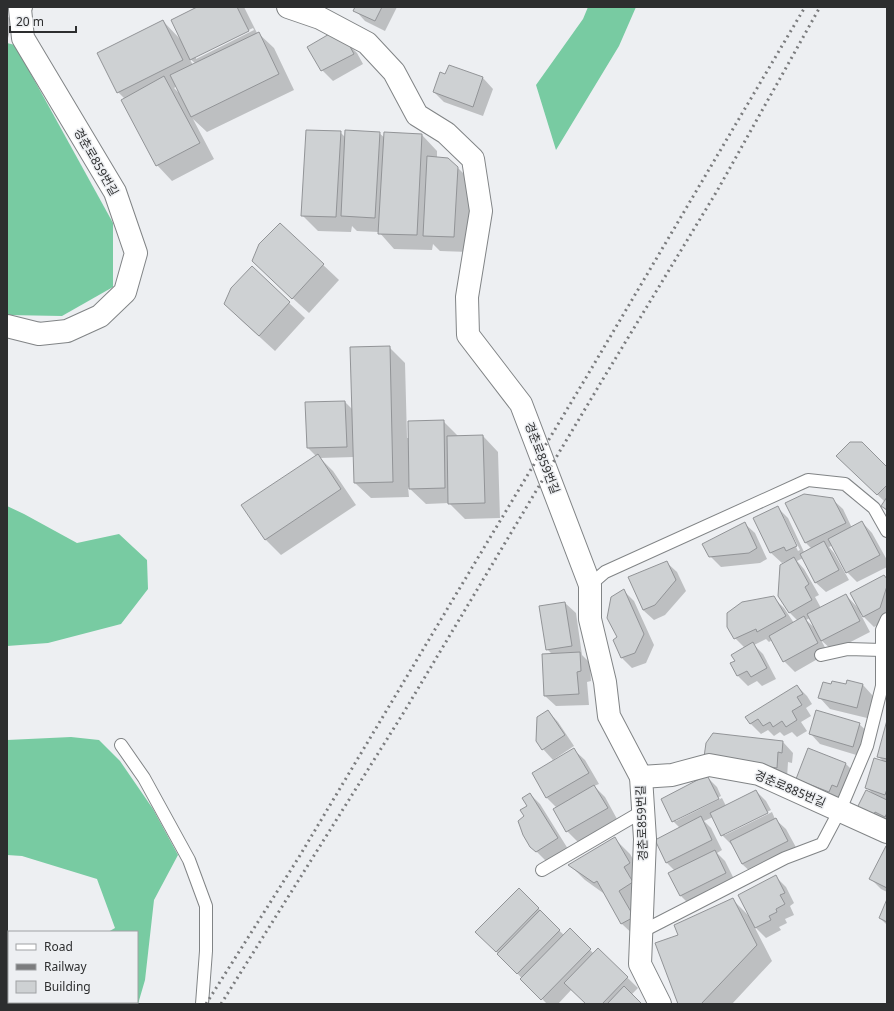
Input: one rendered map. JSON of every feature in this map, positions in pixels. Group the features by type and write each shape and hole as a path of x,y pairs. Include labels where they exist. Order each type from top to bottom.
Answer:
{"street":[{"name":"경춘로859번길","path":"7,326 39,334 67,331 100,316 125,292 136,253 115,192 23,38 21,7"},
{"name":"경춘로859번길","path":"288,7 320,18 368,43 394,72 417,115 446,133 474,159 481,211 467,297 468,335 521,404 590,585 590,619 606,682 609,716 641,777 644,839 640,964 660,1004"},
{"name":"경춘로885번길","path":"641,777 672,775 709,765 759,774 887,832"}],"lane":[{"path":"590,585 605,572 808,480 845,484 874,508 887,531"},
{"path":"641,932 785,858 822,844 840,810 867,746 882,686 882,630 887,619"},
{"path":"821,655 848,649 882,650"},
{"path":"121,745 144,778 189,860 206,906 206,952 202,1004"},
{"path":"542,870 643,811"}],"green space":[{"path":"588,7 636,7 619,46 556,150 536,85 583,19"},
{"path":"7,43 15,45 113,223 113,287 62,316 7,315"},
{"path":"7,506 77,543 119,534 147,560 148,589 121,624 48,643 7,646"},
{"path":"71,737 99,740 120,761 153,809 178,855 154,900 145,980 138,1004 68,1004 138,1003 138,931 110,931 115,928 97,879 22,856 7,855 7,740"},
{"path":"7,951 8,1003 43,1004 7,1004"}],"building":[{"path":"197,7 237,7 249,31 190,60 171,20"},
{"path":"355,7 382,7 375,21 353,11"},
{"path":"163,20 183,60 117,93 97,53"},
{"path":"259,32 279,74 191,117 170,75"},
{"path":"331,33 347,41 354,54 321,71 307,47"},
{"path":"449,65 483,77 473,107 433,92 440,72 445,74"},
{"path":"164,76 200,143 156,166 121,100"},
{"path":"306,130 341,131 336,217 301,216"},
{"path":"345,130 380,132 375,218 341,216"},
{"path":"384,132 422,134 417,235 378,234"},
{"path":"427,156 448,158 458,167 454,237 423,236"},
{"path":"280,223 324,264 292,299 252,261 259,244"},
{"path":"252,266 290,302 259,336 224,304 231,288"},
{"path":"390,346 393,482 354,483 350,347"},
{"path":"345,401 347,447 307,448 305,402"},
{"path":"444,420 445,488 409,489 408,421"},
{"path":"483,435 485,503 448,504 447,436"},
{"path":"850,442 862,442 887,467 887,485 877,495 836,456"},
{"path":"318,454 341,489 265,540 241,505"},
{"path":"804,494 833,498 846,523 805,543 785,503"},
{"path":"887,497 887,510 881,506"},
{"path":"778,506 797,546 786,551 784,547 770,553 753,518"},
{"path":"862,521 880,555 846,573 828,539"},
{"path":"745,522 757,548 749,553 709,557 702,544"},
{"path":"824,541 839,570 815,583 800,554"},
{"path":"794,557 809,584 805,587 812,600 789,613 778,596 780,565"},
{"path":"667,561 676,580 655,605 643,610 628,577"},
{"path":"884,575 887,579 887,586 880,608 863,617 850,593"},
{"path":"624,589 644,634 635,653 621,658 613,640 617,637 607,618 611,597"},
{"path":"846,594 860,621 821,641 807,614"},
{"path":"774,596 786,616 757,632 756,629 734,639 727,627 727,613 742,602"},
{"path":"565,602 572,646 546,650 539,606"},
{"path":"804,616 818,643 783,662 769,636"},
{"path":"753,642 767,668 751,677 747,671 737,676 730,663 735,661 731,655"},
{"path":"580,652 581,671 577,672 579,694 544,696 542,654"},
{"path":"847,680 863,684 857,708 818,698 823,682 831,684 832,681 846,684"},
{"path":"797,685 803,694 797,697 802,705 792,711 797,720 786,727 782,721 773,727 770,722 763,726 758,719 750,724 745,717"},
{"path":"548,710 565,735 542,750 536,741 537,717"},
{"path":"816,710 860,723 853,747 809,734"},
{"path":"887,720 887,759 877,757"},
{"path":"713,733 783,741 782,753 778,752 777,768 704,757 706,743"},
{"path":"574,748 589,773 546,798 532,773"},
{"path":"808,748 846,763 837,787 832,785 829,792 796,779"},
{"path":"874,758 887,762 887,789 885,795 865,788"},
{"path":"707,775 719,799 672,822 661,799"},
{"path":"594,785 608,808 566,832 553,809"},
{"path":"756,790 768,813 721,836 710,813"},
{"path":"866,790 887,800 887,813 885,817 875,812 873,816 857,808"},
{"path":"530,793 558,838 536,852 530,847 523,835 518,821 524,816 520,810 527,806 522,798"},
{"path":"701,816 712,840 666,863 655,840"},
{"path":"776,818 788,841 742,864 730,841"},
{"path":"615,837 630,863 624,867 633,882 619,891 634,917 621,924 597,881 594,883 568,865"},
{"path":"886,846 887,847 887,888 869,879"},
{"path":"715,850 726,873 680,896 668,873"},
{"path":"776,875 785,893 780,895 785,904 776,909 777,912 769,916 771,920 755,928 738,895"},
{"path":"519,888 539,908 496,952 475,932"},
{"path":"733,898 757,945 701,1004 678,1004 655,943 678,935 674,925"},
{"path":"887,899 887,922 879,918"},
{"path":"540,910 560,930 517,974 497,954"},
{"path":"570,928 591,949 541,1000 520,979"},
{"path":"598,948 628,977 602,1004 586,1004 564,983"},
{"path":"624,986 642,1004 607,1004"}],"railway":[{"path":"206,1004 299,857 587,376 805,7"},
{"path":"221,1004 404,712 717,191 820,7"}]}
